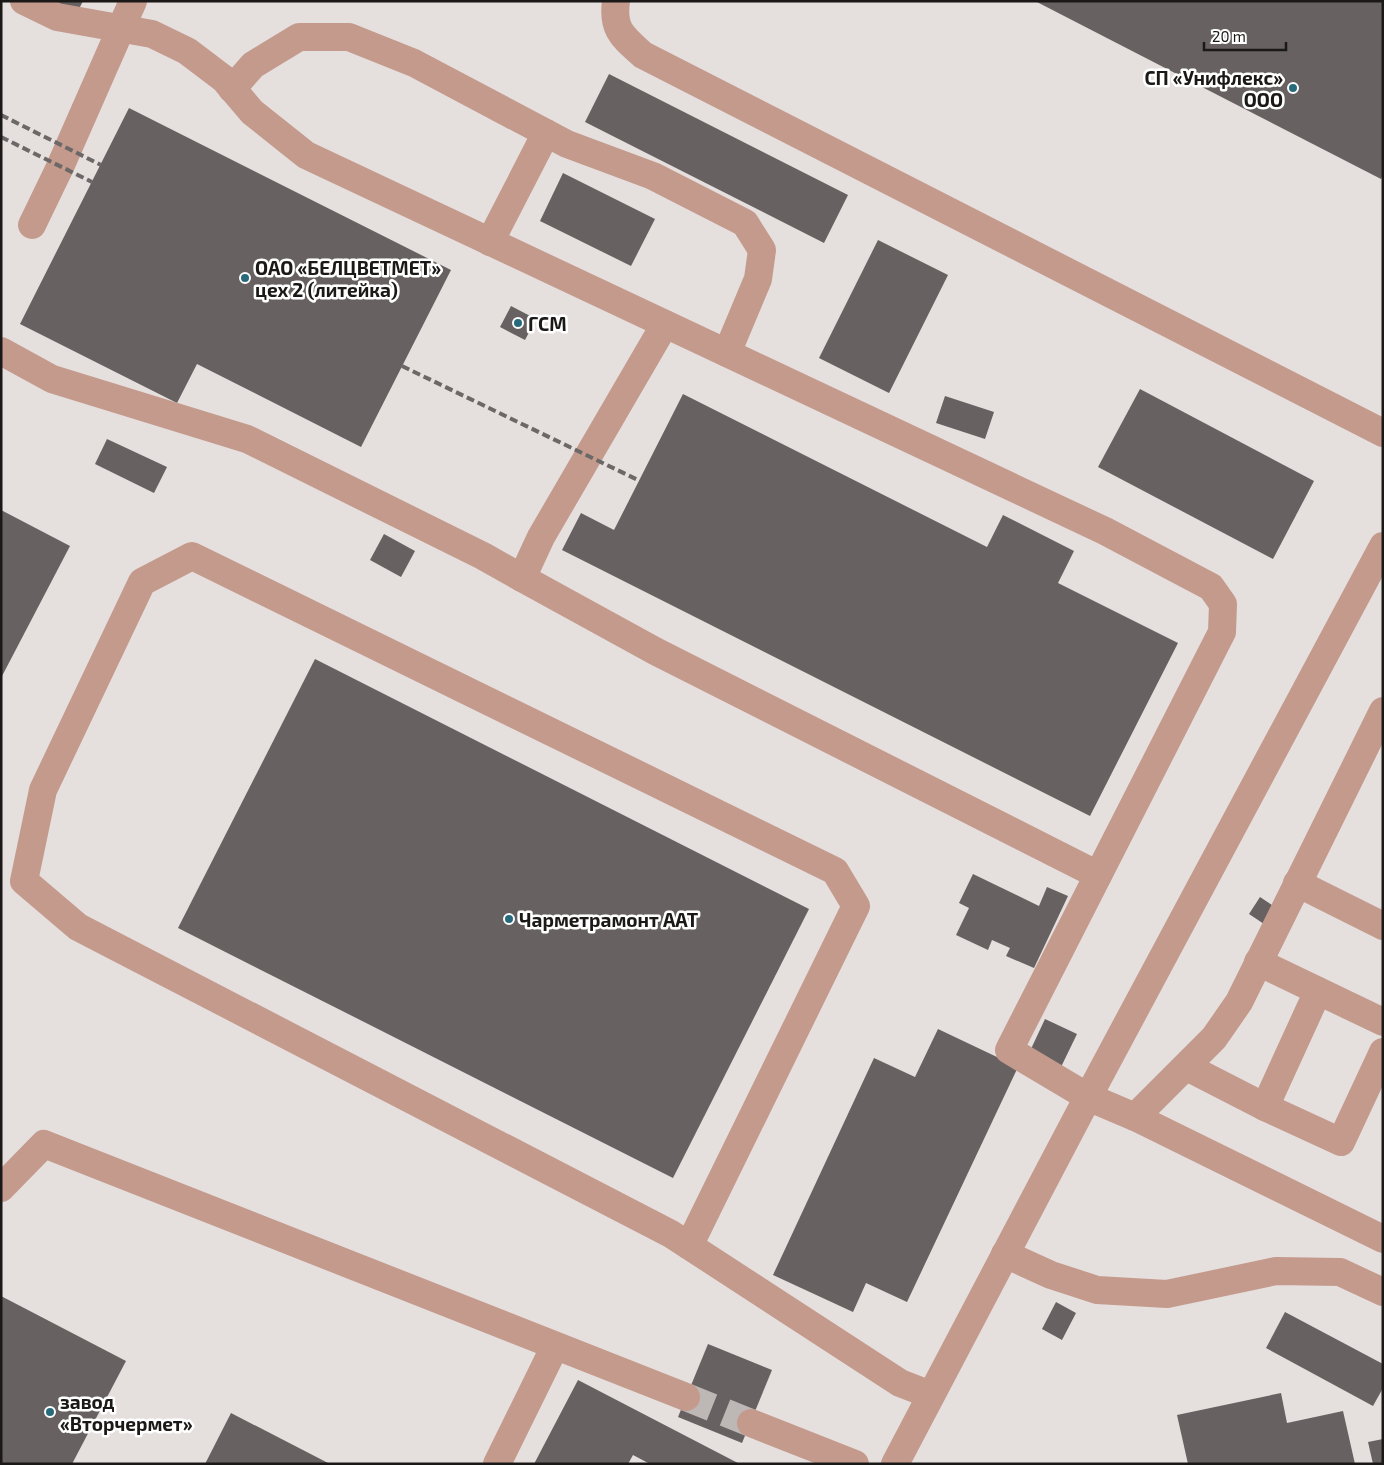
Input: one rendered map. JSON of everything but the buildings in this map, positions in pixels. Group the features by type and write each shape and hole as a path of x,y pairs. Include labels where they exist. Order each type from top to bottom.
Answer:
{"street":[{"path":"24,1 58,17 152,34 186,51 224,79 252,112 306,155 1105,531 1211,587 1223,604 1222,632 1009,1050 1088,1097 1135,1117 1383,1239"},
{"path":"32,225 133,1"},
{"path":"616,1 615,24 621,36 643,55 1383,433"},
{"path":"232,90 253,65 299,37 349,37 414,63 567,144 653,176 745,223 762,250 758,279 727,353"},
{"path":"490,242 546,133"},
{"path":"522,578 541,537 665,324"},
{"path":"1,351 52,379 247,439 483,556 655,652 1098,875"},
{"path":"895,1464 1088,1097 1383,546"},
{"path":"689,1246 856,906 835,871 192,556 142,582 43,790 24,882 78,927 662,1229 900,1383 931,1395"},
{"path":"1135,1117 1187,1068 1214,1038 1238,1002 1383,712"},
{"path":"1297,883 1383,926"},
{"path":"1258,962 1383,1022"},
{"path":"1265,1107 1318,991"},
{"path":"1187,1068 1341,1142 1383,1052"},
{"path":"1,1188 44,1144 686,1397"},
{"path":"1005,1254 1052,1275 1097,1290 1167,1294 1276,1271 1340,1272 1383,1292"},
{"path":"497,1464 555,1346"},
{"path":"750,1423 855,1464"}],"tunnel":[{"path":"686,1397 751,1423"}],"railway":[{"path":"1,115 101,165"},
{"path":"1,137 92,182"},
{"path":"402,366 640,481"}],"place":[{"name":"СП «Унифлекс» ООО","path":"1293,88"},
{"name":"ОАО «БЕЛЦВЕТМЕТ» цех 2 (литейка)","path":"245,278"},
{"name":"ГСМ","path":"518,323"},
{"name":"Чарметрамонт ААТ","path":"509,919"},
{"name":"завод «Вторчермет»","path":"50,1412"}]}
